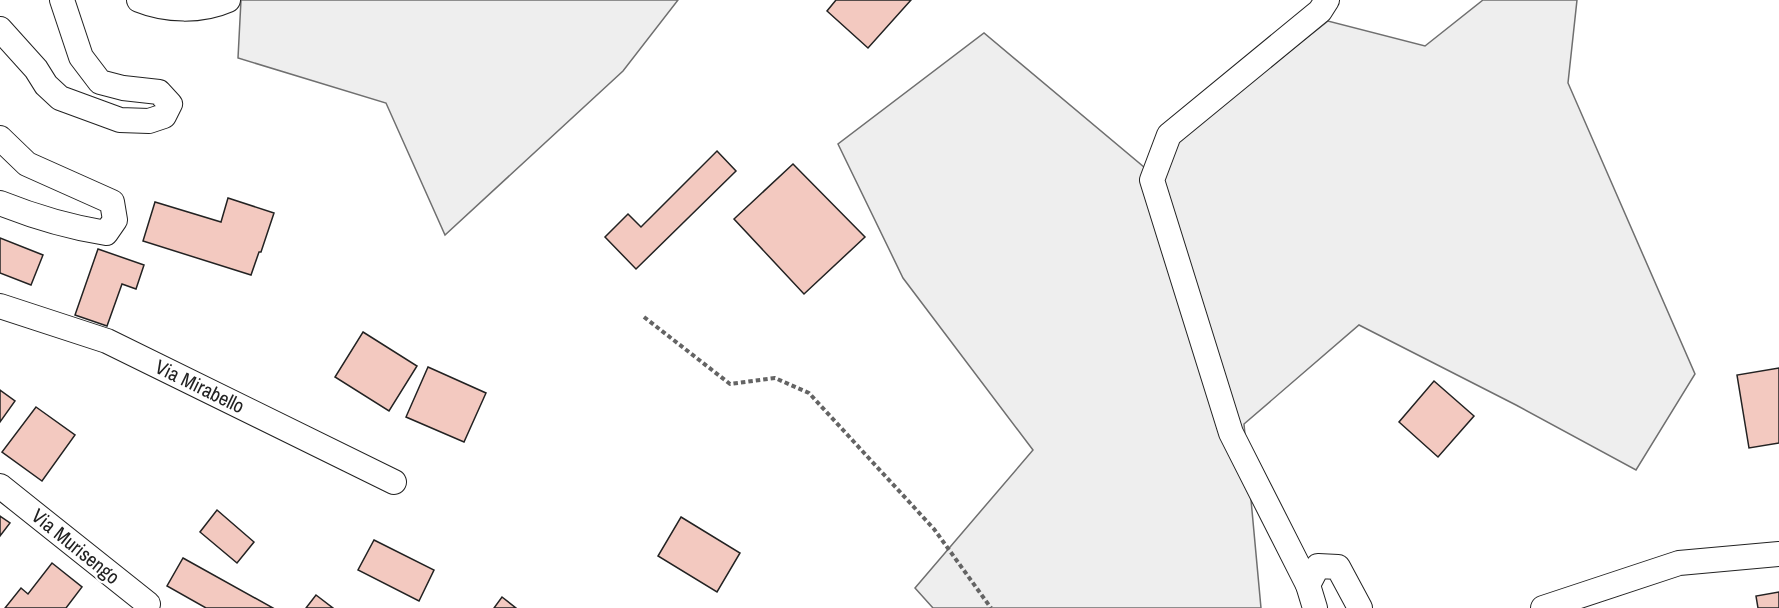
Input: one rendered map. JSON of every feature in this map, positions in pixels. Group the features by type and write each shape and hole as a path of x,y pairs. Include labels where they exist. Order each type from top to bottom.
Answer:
{"street":[{"path":"0,29 36,69 46,85 60,98 120,120 149,121 164,116 170,104 159,92 123,88 100,82 81,57 62,0"},
{"path":"139,0 157,7 184,8 214,6 228,0"},
{"path":"1315,608 1308,585 1231,433 1152,180 1169,135 1320,11 1327,0"},
{"path":"0,138 27,164 112,202 115,220 106,234 37,218 0,203"},
{"name":"Via Mirabello","path":"0,306 107,341 394,482"},
{"name":"Via Murisengo","path":"0,486 148,604 146,608"},
{"path":"1543,608 1679,563 1779,554"},
{"path":"1308,585 1317,566 1338,567 1360,608"}],"path":[{"path":"644,317 729,384 775,378 809,393 934,529 991,608"}],"shaded area":[{"path":"241,0 678,0 623,71 445,235 386,103 238,58"},
{"path":"1483,0 1577,0 1568,83 1695,374 1636,470 1516,405 1359,325 1244,424 1261,608 933,608 915,588 1033,450 903,278 838,144 984,33 1144,167 1328,21 1425,46"}],"building":[{"path":"836,0 911,0 868,48 827,11"},
{"path":"717,151 736,171 636,269 605,237 628,214 641,227"},
{"path":"793,164 865,237 804,294 734,219"},
{"path":"228,198 274,213 251,275 143,241 155,202 221,222"},
{"path":"0,238 43,255 31,285 0,273"},
{"path":"98,249 144,265 136,289 122,284 107,326 75,315"},
{"path":"363,332 417,366 389,411 335,377"},
{"path":"428,367 486,393 464,442 406,417"},
{"path":"1779,368 1779,443 1749,448 1737,375"},
{"path":"1434,381 1474,416 1438,457 1399,422"},
{"path":"0,390 15,401 0,422"},
{"path":"36,407 75,435 42,481 2,452"},
{"path":"217,510 254,542 237,563 200,532"},
{"path":"0,516 10,523 0,536"},
{"path":"681,517 740,553 717,592 658,556"},
{"path":"374,540 434,570 419,601 358,570"},
{"path":"183,558 273,608 206,608 167,586"},
{"path":"52,563 82,587 66,608 5,608 21,588 28,594"},
{"path":"1779,592 1779,608 1758,608 1756,596"},
{"path":"316,595 333,608 306,608"},
{"path":"502,597 516,608 494,608"}]}
